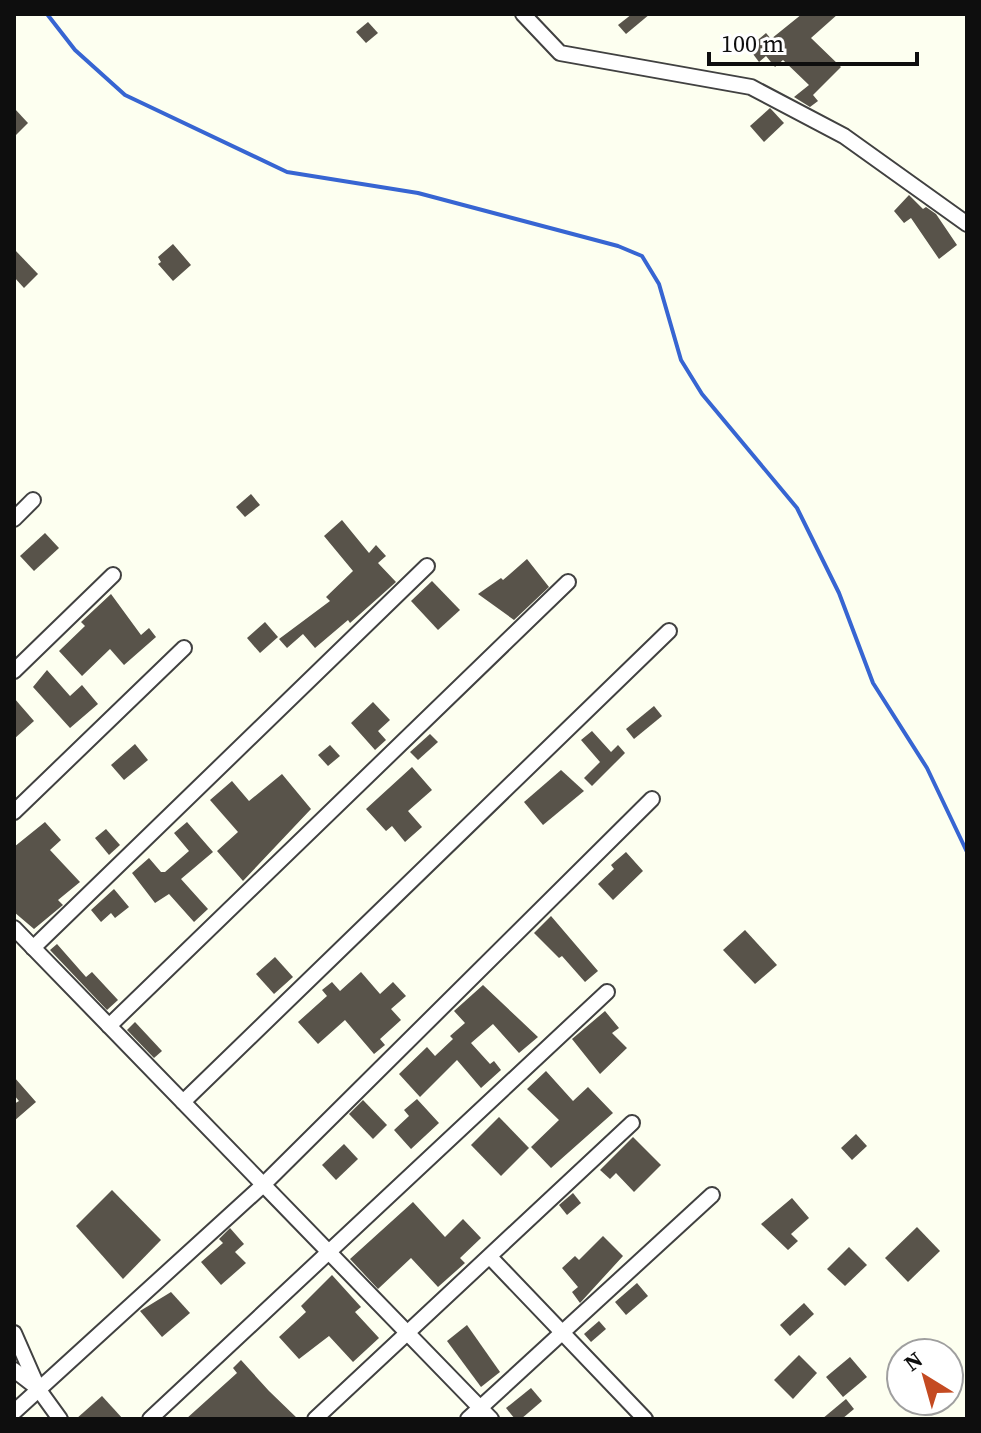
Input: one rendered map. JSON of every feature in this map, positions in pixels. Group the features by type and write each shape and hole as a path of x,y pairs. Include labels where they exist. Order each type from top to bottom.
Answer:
{"street":[{"path":"523,14 560,53 751,87 844,136 967,224"},
{"path":"14,519 33,500"},
{"path":"33,948 427,566"},
{"path":"14,671 113,575"},
{"path":"109,1026 568,582"},
{"path":"183,1102 669,631"},
{"path":"14,812 184,648"},
{"path":"14,1412 263,1185 652,799"},
{"path":"14,928 486,1414"},
{"path":"150,1419 607,992"},
{"path":"315,1419 409,1335 632,1123"},
{"path":"468,1419 486,1414 562,1333 712,1195"},
{"path":"490,1257 645,1419"},
{"path":"14,1333 39,1390 60,1419"},
{"path":"14,1370 39,1390"},
{"path":"14,1400 39,1390"}],"building":[{"path":"632,14 650,14 626,34 618,25"},
{"path":"802,14 838,14 811,38 841,67 813,95 818,101 810,107 794,97 809,85 783,60 775,67 766,56 759,62 753,54 753,44 766,33 771,39"},
{"path":"368,22 378,33 366,43 356,32"},
{"path":"14,108 28,123 14,137"},
{"path":"770,108 784,123 764,142 750,126"},
{"path":"909,195 923,209 926,207 936,214 957,245 939,259 911,218 904,223 894,211"},
{"path":"173,244 191,265 173,281 158,264 161,262 158,257"},
{"path":"14,249 38,274 24,288 14,277"},
{"path":"251,494 260,505 245,517 236,507"},
{"path":"342,520 369,553 376,545 386,556 378,563 396,582 350,623 348,620 315,648 303,634 287,648 279,639 330,601 326,597 353,571 324,536"},
{"path":"45,533 59,548 34,571 20,556"},
{"path":"527,559 549,587 514,620 478,594 501,578 503,580"},
{"path":"432,581 460,610 438,630 411,601"},
{"path":"111,594 141,635 149,628 156,637 124,665 110,649 82,676 59,651 85,626 81,622"},
{"path":"265,622 278,637 260,653 247,638"},
{"path":"47,670 70,696 82,685 98,704 70,728 33,687"},
{"path":"14,698 34,721 14,739"},
{"path":"373,702 390,720 378,731 386,740 375,750 351,723"},
{"path":"654,706 662,716 634,739 626,729"},
{"path":"592,731 611,752 618,745 625,753 592,786 584,778 600,762 581,740"},
{"path":"430,734 438,742 418,760 410,752"},
{"path":"135,744 148,760 124,780 111,765"},
{"path":"330,745 340,756 328,766 318,755"},
{"path":"412,767 432,790 408,811 422,827 405,842 392,826 386,831 366,809"},
{"path":"561,770 584,791 543,825 524,802"},
{"path":"282,774 311,809 243,881 217,851 238,832 210,800 232,781 249,801"},
{"path":"45,822 61,840 50,850 80,882 58,900 63,905 34,929 14,912 14,847"},
{"path":"187,822 213,852 181,879 208,909 194,922 169,894 155,903 132,873 149,858 161,872 165,872 189,851 174,833"},
{"path":"106,829 120,845 109,855 95,838"},
{"path":"626,852 643,871 613,900 598,884 614,869 611,865"},
{"path":"114,889 129,907 115,918 111,913 101,922 91,910"},
{"path":"551,916 598,971 585,982 562,956 559,958 534,933"},
{"path":"745,930 777,965 755,984 723,950"},
{"path":"57,944 86,977 92,972 118,1000 107,1010 50,950"},
{"path":"275,957 293,977 274,994 256,974"},
{"path":"361,972 380,994 393,982 406,996 391,1009 401,1020 380,1039 385,1045 374,1054 345,1020 318,1044 298,1022 327,996 322,990 332,982 340,991"},
{"path":"483,985 538,1037 519,1053 493,1024 471,1043 490,1064 494,1061 501,1070 481,1088 457,1060 420,1097 399,1074 427,1047 435,1056 453,1039 450,1036 465,1023 454,1011"},
{"path":"605,1011 619,1028 612,1033 627,1048 600,1074 572,1039"},
{"path":"135,1022 162,1051 154,1058 127,1030"},
{"path":"546,1071 573,1101 588,1087 613,1113 551,1168 531,1147 559,1120 527,1089"},
{"path":"14,1077 36,1102 14,1121 14,1104 19,1101 14,1095"},
{"path":"417,1099 439,1123 411,1149 394,1130 409,1116 404,1110"},
{"path":"363,1100 387,1125 373,1139 349,1114"},
{"path":"499,1117 529,1148 501,1176 471,1145"},
{"path":"856,1134 867,1146 852,1160 841,1148"},
{"path":"633,1137 661,1165 634,1192 616,1173 610,1179 600,1170"},
{"path":"344,1144 358,1159 336,1180 322,1165"},
{"path":"112,1190 161,1240 123,1279 76,1226"},
{"path":"573,1193 581,1203 567,1215 559,1205"},
{"path":"792,1198 809,1218 791,1234 798,1241 788,1250 761,1224"},
{"path":"413,1202 445,1237 463,1219 481,1238 460,1258 465,1263 438,1287 411,1258 378,1289 350,1259"},
{"path":"917,1227 940,1251 908,1282 885,1258"},
{"path":"230,1228 244,1244 235,1252 246,1263 221,1285 201,1262 223,1243 219,1239"},
{"path":"603,1236 623,1256 580,1303 572,1292 578,1287 562,1268 575,1256 579,1260"},
{"path":"849,1247 867,1265 845,1286 827,1269"},
{"path":"332,1275 361,1307 355,1312 379,1338 353,1362 329,1336 299,1359 279,1337 306,1312 301,1306"},
{"path":"637,1283 648,1296 626,1315 615,1302"},
{"path":"171,1292 190,1313 162,1337 140,1311"},
{"path":"804,1303 814,1314 790,1336 780,1325"},
{"path":"599,1321 606,1329 591,1342 584,1334"},
{"path":"467,1325 500,1372 481,1387 447,1341"},
{"path":"799,1355 817,1373 793,1399 774,1380"},
{"path":"850,1357 867,1377 843,1397 826,1377"},
{"path":"241,1360 298,1419 186,1419 237,1373 233,1368"},
{"path":"531,1388 542,1401 521,1419 515,1419 506,1408"},
{"path":"102,1396 123,1419 76,1419"},
{"path":"846,1399 854,1409 842,1419 822,1419"}],"waterway":[{"path":"47,14 75,50 125,95 287,172 418,193 618,246 642,256 659,284 681,360 702,394 797,508 839,593 873,683 927,768 967,852"}]}
